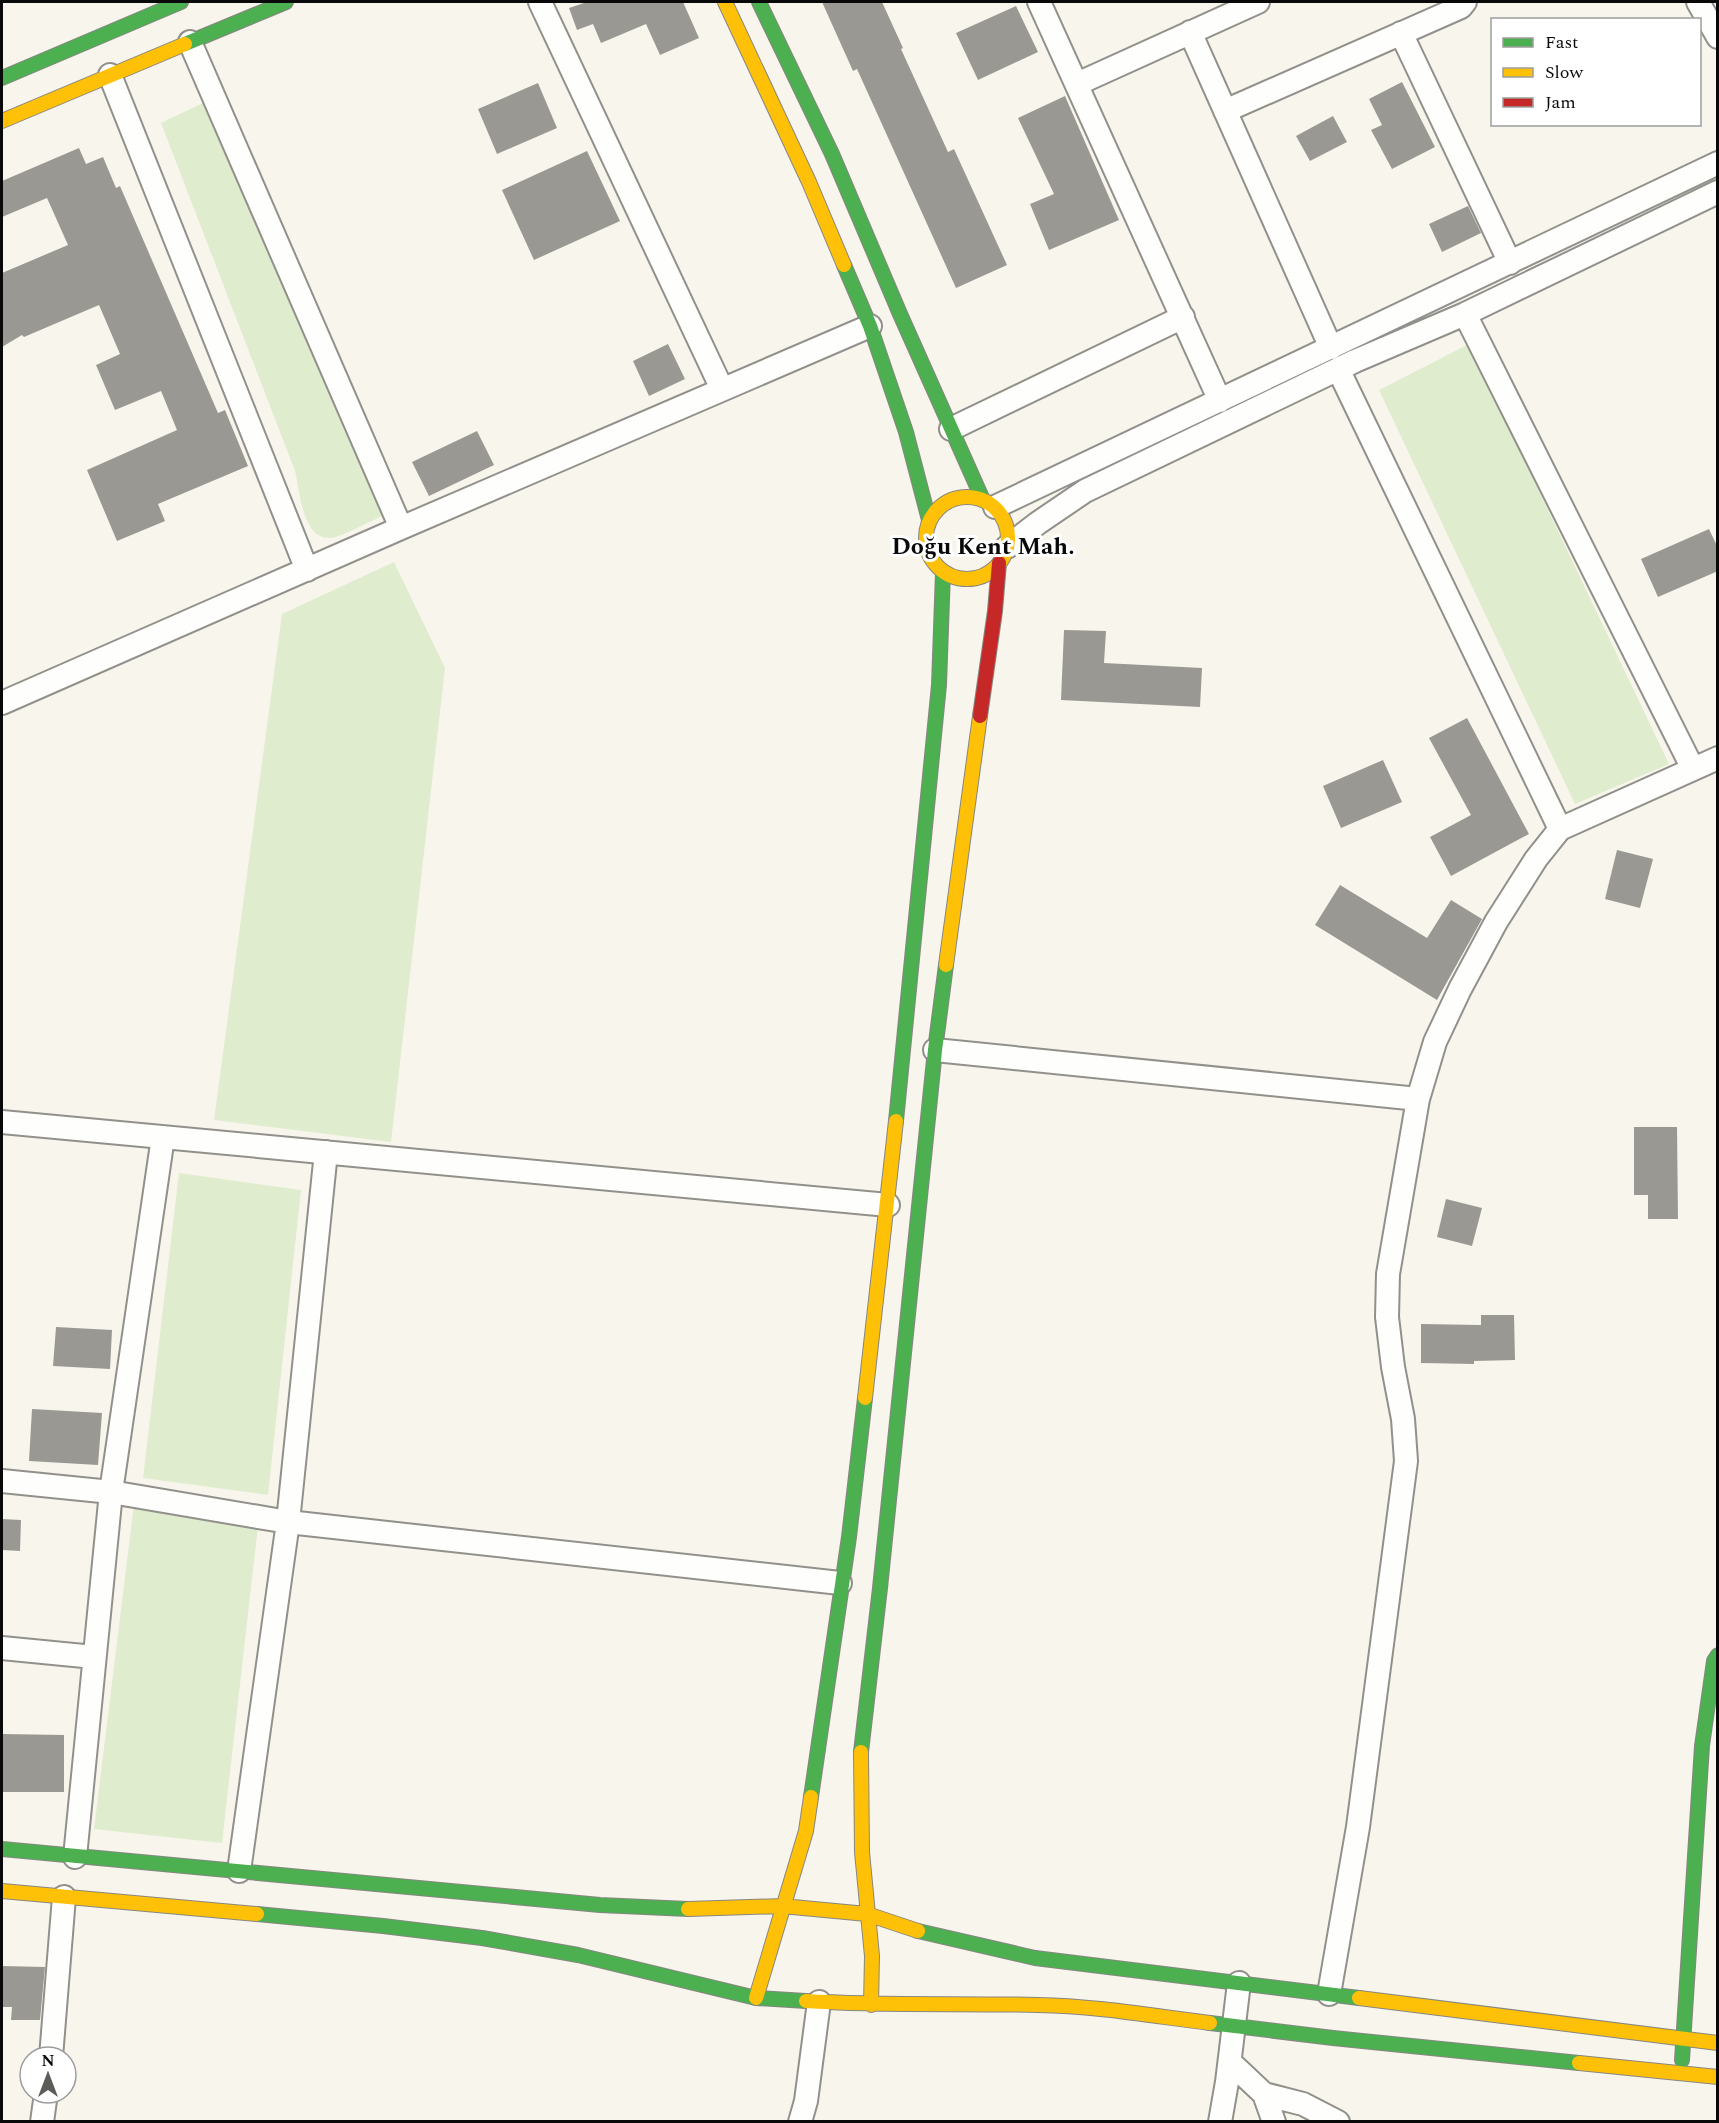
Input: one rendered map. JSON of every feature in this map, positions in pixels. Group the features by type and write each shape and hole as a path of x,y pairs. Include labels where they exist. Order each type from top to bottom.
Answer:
{"street":[{"path":"2,78 181,2"},
{"path":"2,121 286,2"},
{"path":"540,2 722,389"},
{"path":"725,2 809,182 870,326 906,432 929,520"},
{"path":"759,2 832,154 951,429 989,503 1004,518 1007,527 968,794 935,1050 880,1588 860,1760 862,1852 872,1956 871,2005"},
{"path":"1039,2 1220,401"},
{"path":"1077,84 1258,2"},
{"path":"1225,111 1461,7 1465,2"},
{"path":"1698,2 1718,37"},
{"path":"1190,32 1335,359 1560,829"},
{"path":"1401,33 1510,262"},
{"path":"190,42 401,528"},
{"path":"110,75 307,570"},
{"path":"1718,163 1510,262 1335,359 1085,491 1038,523 1003,555 990,572 979,578 954,578 943,572 929,556 925,532 936,509 946,501 964,497 989,503 1220,401 1335,359 1465,314 1718,192"},
{"path":"1465,314 1692,769"},
{"path":"951,429 1183,316"},
{"path":"2,703 870,326"},
{"path":"756,1998 806,1831 840,1583 849,1537 888,1205 939,685 943,572"},
{"path":"1329,1994 1358,1827 1406,1461 1403,1419 1387,1317 1388,1285 1418,1099 1435,1042 1460,988 1496,922 1536,859 1560,829 1718,758"},
{"path":"935,1050 1418,1099"},
{"path":"2,1122 888,1205"},
{"path":"75,1857 111,1492 163,1137"},
{"path":"239,1871 288,1522 326,1152"},
{"path":"2,1481 111,1492 288,1522 840,1583"},
{"path":"2,1648 94,1658"},
{"path":"1681,2072 1685,2038 1702,1746 1714,1661 1718,1655"},
{"path":"2,1849 611,1905 677,1909 782,1906 867,1914 934,1936 1035,1958 1718,2043"},
{"path":"2,1891 383,1926 482,1938 578,1955 756,1998 871,2005 1091,2008 1333,2038 1681,2072 1718,2078"},
{"path":"53,2045 64,1896"},
{"path":"1220,2121 1230,2062 1239,1983"},
{"path":"801,2121 806,2101 819,2002"},
{"path":"1230,2062 1264,2094 1274,2121"},
{"path":"1264,2094 1302,2104 1338,2121"},
{"path":"42,2121 44,2105"}],"green space":[{"path":"209,100 382,516 334,537 321,536 313,531 308,523 295,471 161,123"},
{"path":"1469,344 1669,764 1575,804 1379,390"},
{"path":"394,562 445,668 391,1142 214,1120 282,614"},
{"path":"179,1173 301,1190 268,1495 143,1478"},
{"path":"134,1504 258,1526 222,1843 94,1829"}],"building":[{"path":"587,2 683,2 699,38 660,55 646,24 601,43 593,24 577,30 569,8"},
{"path":"822,2 882,2 948,152 954,149 1007,265 956,288 857,69 853,71"},
{"path":"1016,6 1038,52 978,80 956,33"},
{"path":"1402,82 1435,147 1392,169 1371,130 1382,125 1369,99"},
{"path":"538,83 557,128 497,154 478,109"},
{"path":"1065,96 1119,220 1049,250 1030,204 1054,194 1018,118"},
{"path":"1333,116 1347,142 1310,161 1296,136"},
{"path":"79,148 86,164 103,157 116,188 120,186 218,413 225,410 248,466 158,504 165,521 117,541 87,470 177,430 161,391 115,410 96,365 120,354 99,305 24,337 22,335 2,347 2,273 68,245 47,198 2,217 2,181"},
{"path":"587,151 620,221 534,260 502,190"},
{"path":"1468,206 1481,233 1442,252 1429,224"},
{"path":"668,344 685,379 649,396 633,361"},
{"path":"477,431 494,465 429,496 412,462"},
{"path":"1709,529 1718,548 1718,571 1658,597 1641,559"},
{"path":"1064,630 1106,631 1104,663 1202,668 1200,707 1061,700"},
{"path":"1467,718 1529,834 1451,876 1430,837 1471,815 1429,738"},
{"path":"1383,760 1402,802 1341,828 1323,786"},
{"path":"1617,850 1653,859 1640,908 1605,899"},
{"path":"1340,885 1427,938 1451,900 1482,919 1437,1000 1315,925"},
{"path":"1634,1127 1677,1127 1678,1219 1648,1219 1648,1195 1634,1195"},
{"path":"1446,1199 1482,1208 1472,1246 1437,1237"},
{"path":"1481,1315 1514,1315 1515,1360 1474,1361 1474,1364 1421,1363 1421,1324 1481,1325"},
{"path":"56,1327 112,1330 110,1369 53,1366"},
{"path":"32,1409 102,1413 98,1465 29,1461"},
{"path":"2,1519 21,1520 20,1551 2,1550"},
{"path":"2,1734 64,1735 64,1792 2,1792"},
{"path":"2,1966 45,1967 40,2020 11,2020 12,2007 2,2007"}],"traffic: fast":[{"path":"2,78 181,2"},
{"path":"185,44 286,2"},
{"path":"759,2 832,154 983,500"},
{"path":"844,265 870,326 906,432 929,520"},
{"path":"896,1121 939,685 943,572"},
{"path":"861,1752 935,1050 946,965"},
{"path":"811,1797 849,1537 865,1398"},
{"path":"1682,2060 1702,1746 1714,1661 1718,1655"},
{"path":"2,1849 600,1905 688,1909"},
{"path":"257,1914 482,1938 578,1955 756,1998 806,2001"},
{"path":"918,1931 1035,1958 1359,1998"},
{"path":"1210,2023 1579,2063"}],"traffic: slow":[{"path":"725,2 809,182 844,265"},
{"path":"2,121 185,44"},
{"path":"959,497 975,497 990,504 1001,515 1008,530 1008,538 1005,554 996,567 975,579 959,579 944,572 933,561 926,546 926,530 933,515 944,504 959,497"},
{"path":"946,965 980,716"},
{"path":"865,1398 896,1121"},
{"path":"861,1752 862,1852 872,1956 871,2005"},
{"path":"756,1998 806,1831 811,1797"},
{"path":"2,1891 257,1914"},
{"path":"688,1909 782,1906 867,1914 918,1931"},
{"path":"1359,1998 1718,2043"},
{"path":"806,2001 1081,2007 1210,2023"},
{"path":"1579,2063 1718,2077"}],"traffic: jam":[{"path":"980,716 995,611 999,563"}],"district":[{"name":"Doğu Kent Mah.","path":"983,546"}]}
